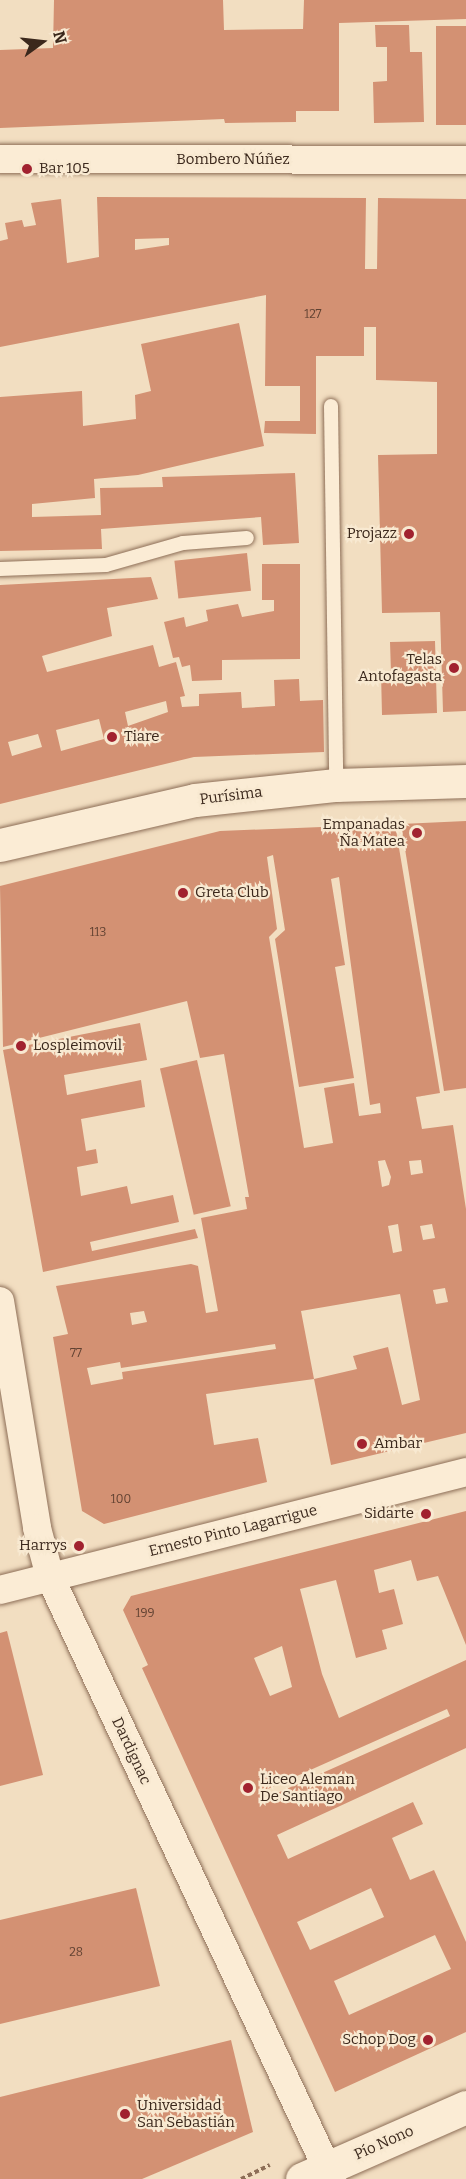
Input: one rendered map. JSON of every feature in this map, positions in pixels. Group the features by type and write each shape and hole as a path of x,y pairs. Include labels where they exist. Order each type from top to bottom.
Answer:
{"main road":[{"name":"Purísima","path":"0,845 195,800 336,785 466,781"},
{"name":"Pío Nono","path":"320,2175 466,2107"}],"street":[{"name":"Bombero Núñez","path":"0,159 466,160"},
{"name":"Dardignac","path":"0,1301 50,1577 320,2175"},
{"name":"Ernesto Pinto Lagarrigue","path":"0,1590 466,1472"}],"lane":[{"path":"331,406 336,785"},
{"path":"0,569 106,566 183,543 247,538"}],"building":[{"path":"54,0 223,0 224,30 303,29 304,0 466,0 466,19 339,23 339,111 296,111 296,122 225,123 224,119 0,128 0,50 53,48"},
{"path":"375,25 409,25 410,52 422,52 424,122 374,123 373,82 387,81 387,47 376,47"},
{"path":"436,26 466,26 466,125 436,125"},
{"path":"97,197 366,198 365,269 377,269 378,198 466,199 466,711 443,712 440,612 382,613 378,455 437,454 437,382 376,380 376,327 364,327 364,356 316,356 316,434 264,433 265,421 300,421 300,386 265,386 266,295 0,347 0,241 8,239 5,223 22,220 24,227 36,225 31,203 61,199 67,263 99,257","holes":["169,238 169,245 135,250 135,239"]},
{"path":"239,323 264,446 138,475 94,479 95,498 32,504 32,517 101,515 100,488 163,487 162,477 295,473 299,543 263,545 261,517 101,529 102,549 0,551 0,397 82,391 83,426 136,419 135,395 151,391 141,344"},
{"path":"247,553 251,591 178,598 174,561"},
{"path":"262,564 300,564 300,659 222,660 222,680 192,681 190,665 182,667 179,657 173,658 164,622 184,617 186,627 208,621 206,610 238,604 242,617 274,611 274,600 262,600"},
{"path":"151,577 158,599 107,608 112,636 42,656 47,672 153,645 159,667 176,662 185,696 180,697 182,707 199,706 199,694 241,692 242,708 275,706 274,680 299,679 300,701 323,700 324,752 194,757 0,804 0,585","holes":["166,701 168,712 128,726 125,712","99,719 104,739 61,751 56,730","38,734 42,747 12,756 8,742"]},
{"path":"435,641 437,713 382,715 381,673 391,673 390,642"},
{"path":"466,821 466,1088 444,1091 401,824"},
{"path":"395,824 440,1093 416,1097 422,1129 453,1125 466,1209 466,1433 331,1465 314,1379 206,1394 214,1445 258,1438 267,1482 104,1524 82,1511 53,1337 68,1334 56,1286 191,1264 198,1266 206,1313 218,1311 201,1218 247,1209 245,1197 249,1197 224,1054 200,1058 187,1001 3,1047 0,886 220,831","holes":["273,855 285,930 275,939 299,1087 354,1078 335,967 345,965 331,879 339,877 370,1105 380,1103 381,1113 359,1116 354,1083 324,1088 333,1143 304,1148 269,937 277,929 267,857","385,1160 391,1177 389,1185 382,1187 378,1161","421,1160 423,1173 411,1175 409,1161","398,1224 402,1251 393,1253 388,1226","432,1224 435,1238 423,1240 420,1226","445,1288 448,1302 436,1304 433,1290","400,1294 420,1400 402,1405 388,1347 353,1356 357,1369 314,1379 301,1311","144,1311 147,1322 132,1325 130,1313","275,1344 276,1349 122,1372 123,1379 91,1385 87,1368 120,1362 121,1368"]},
{"path":"140,1023 147,1060 64,1075 67,1095 141,1080 145,1107 81,1119 86,1151 96,1149 98,1163 77,1167 81,1196 127,1186 131,1204 173,1195 179,1222 90,1242 92,1251 195,1229 198,1238 43,1272 3,1050"},
{"path":"197,1060 231,1206 194,1215 160,1069"},
{"path":"466,1511 466,1645 438,1576 417,1581 411,1560 374,1570 379,1593 394,1589 403,1624 382,1630 387,1649 356,1658 336,1580 300,1589 322,1674 339,1718 466,1660 466,1748 277,1835 288,1859 413,1802 423,1824 392,1838 410,1880 434,1870 466,1942 466,2032 335,2092 142,1668 148,1665 123,1610 131,1596","holes":["282,1646 292,1687 270,1696 254,1658","447,1709 450,1716 264,1799 261,1792","371,1888 384,1917 310,1950 297,1922","435,1935 451,1969 349,2015 334,1981"]},
{"path":"7,1631 43,1775 0,1786 0,1633"},
{"path":"136,1888 160,1986 0,2024 0,1920"},
{"name":"Universidad San Sebastián","path":"231,2040 253,2132 142,2179 0,2179 0,2097"}],"place":[{"name":"Bar 105","path":"27,169"},
{"name":"Projazz","path":"409,534"},
{"name":"Telas Antofagasta","path":"454,668"},
{"name":"Tiare","path":"112,737"},
{"name":"Empanadas Ña Matea","path":"417,833"},
{"name":"Greta Club","path":"183,893"},
{"name":"Lospleimovil","path":"21,1046"},
{"name":"Ambar","path":"362,1444"},
{"name":"Sidarte","path":"426,1514"},
{"name":"Harrys","path":"79,1546"},
{"name":"Liceo Aleman De Santiago","path":"248,1788"},
{"name":"Schop Dog","path":"428,2040"},
{"name":"Universidad San Sebastián","path":"125,2114"}]}
